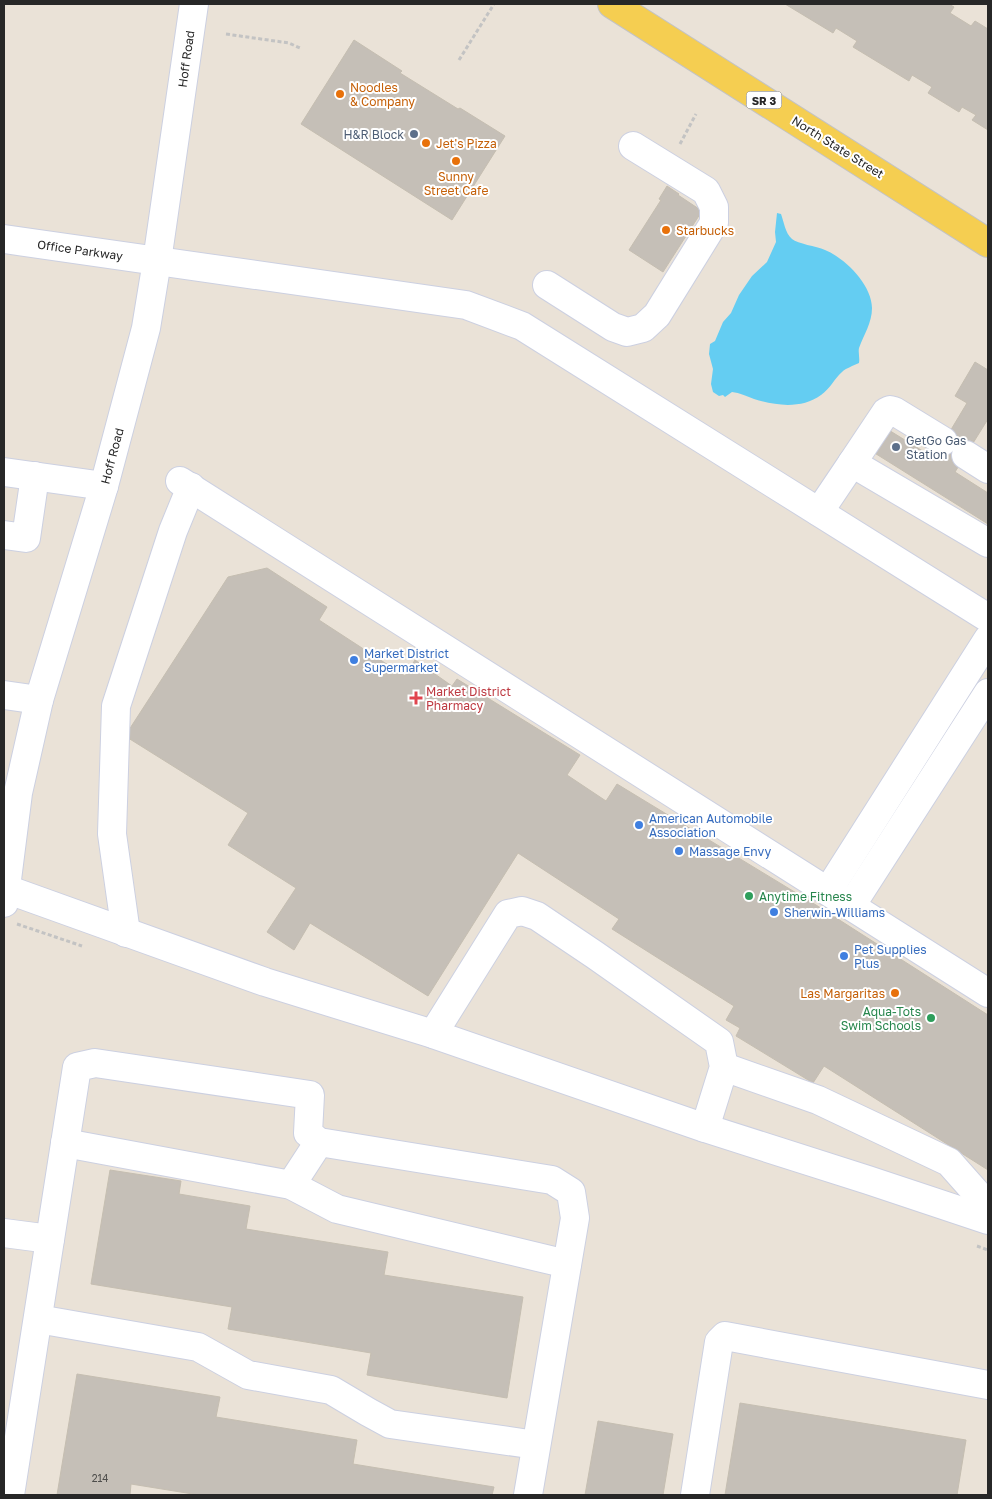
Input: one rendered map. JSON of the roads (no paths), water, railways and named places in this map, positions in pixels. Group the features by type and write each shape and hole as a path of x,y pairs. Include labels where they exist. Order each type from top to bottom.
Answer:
{"main road":[{"name":"North State Street","path":"612,4 988,242"}],"street":[{"name":"Hoff Road","path":"7,904 18,793 39,700 104,486 146,328 194,4"},
{"path":"547,285 613,327 627,332 643,328 657,315 714,222 714,207 706,191 633,146"},
{"name":"Office Parkway","path":"4,239 466,305 522,326 988,618"},
{"path":"819,512 886,412 890,410 988,469"},
{"path":"852,463 988,543"},
{"path":"4,472 104,486"},
{"path":"4,535 26,538 35,476"},
{"path":"126,933 112,834 116,706 173,531 186,484 988,993"},
{"path":"828,891 988,639"},
{"path":"851,906 988,692"},
{"path":"4,695 39,700"},
{"path":"7,904 126,933 265,982 433,1034 705,1128 988,1220"},
{"path":"433,1034 508,914 522,911 537,916 719,1042 724,1066 705,1128"},
{"path":"10,1495 77,1067 95,1063 310,1095 308,1132 319,1142 552,1180 571,1192 575,1218 528,1495"},
{"path":"724,1066 818,1100 949,1162 988,1206"},
{"path":"65,1142 291,1186 337,1209 567,1264"},
{"path":"291,1186 319,1142"},
{"path":"4,1233 50,1239"},
{"path":"38,1319 198,1347 248,1376 331,1390 390,1424 536,1445"},
{"path":"695,1495 719,1342 725,1336 988,1385"}],"water":[{"path":"777,213 781,214 786,231 792,239 833,254 856,273 867,290 872,308 869,324 859,348 859,363 844,371 821,395 806,403 789,405 771,403 732,392 725,397 723,395 719,396 713,392 711,384 713,369 709,354 710,344 715,341 723,322 731,313 739,295 752,276 767,262 776,242"}],"place":[{"name":"Noodles & Company","path":"340,94"},
{"name":"H&R Block","path":"414,134"},
{"name":"Jet's Pizza","path":"426,143"},
{"name":"Sunny Street Cafe","path":"456,161"},
{"name":"Starbucks","path":"666,230"},
{"name":"GetGo Gas Station","path":"896,447"},
{"name":"Market District Supermarket","path":"354,660"},
{"name":"Market District Pharmacy","path":"416,698"},
{"name":"American Automobile Association","path":"639,825"},
{"name":"Massage Envy","path":"679,851"},
{"name":"Anytime Fitness","path":"749,896"},
{"name":"Sherwin-Williams","path":"774,912"},
{"name":"Pet Supplies Plus","path":"844,956"},
{"name":"Las Margaritas","path":"895,993"},
{"name":"Aqua-Tots Swim Schools","path":"931,1018"}]}
